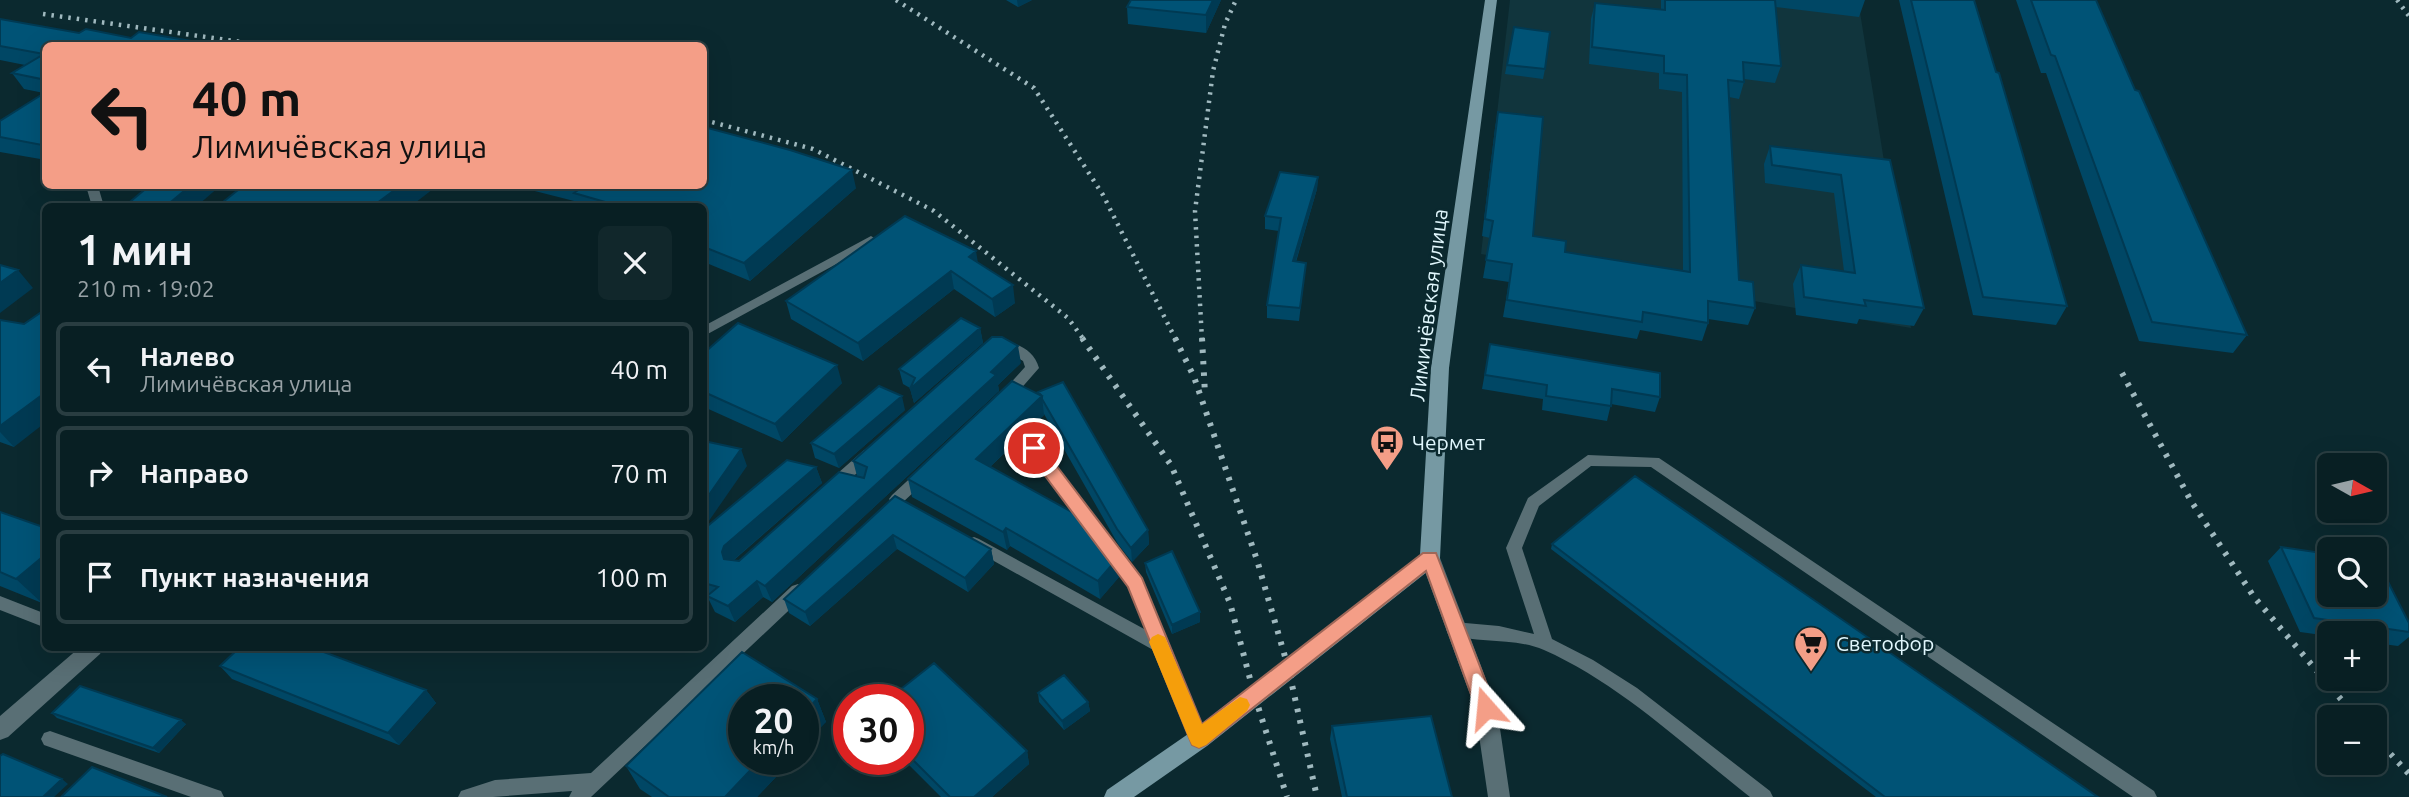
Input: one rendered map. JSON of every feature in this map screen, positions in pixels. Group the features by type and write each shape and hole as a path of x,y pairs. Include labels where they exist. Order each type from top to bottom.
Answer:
{"main road":[{"name":"Лимичёвская улица","path":"1430,558 1440,368 1491,0"},
{"path":"1115,797 1199,739 1430,558"}],"street":[{"path":"1430,558 1454,629 1470,659 1486,708 1499,797"},
{"path":"0,730 90,651"}],"lane":[{"path":"707,330 871,240"},
{"path":"989,348 998,344 1011,347 1028,358 1032,368 996,406"},
{"path":"822,495 885,440"},
{"path":"1034,448 1135,583 1199,739"},
{"path":"1545,643 1514,548 1533,502 1588,460 1654,462 2148,797"},
{"path":"898,505 936,462"},
{"path":"957,533 1160,646"},
{"path":"578,797 808,582"},
{"path":"0,603 42,619"},
{"path":"1454,629 1499,633 1545,643 1631,692 1764,797"},
{"path":"50,739 215,797"},
{"path":"467,797 495,788 595,781"}],"shaded area":[{"path":"1510,0 1858,0 1911,328 1481,254"}],"building":[{"path":"1131,0 1213,0 1206,15 1127,7"},
{"path":"1665,0 1775,0 1781,66 1743,62 1744,82 1728,80 1739,280 1753,282 1755,308 1708,301 1708,323 1643,312 1642,322 1507,300 1512,264 1486,260 1493,221 1485,219 1498,112 1543,117 1533,236 1566,241 1565,252 1690,272 1687,75 1664,73 1664,56 1592,47 1595,3 1665,10"},
{"path":"1911,0 1974,0 1996,72 1999,73 2067,306 1983,297"},
{"path":"2031,0 2096,0 2247,335 2152,322 2055,56 2051,55"},
{"path":"0,19 79,33 86,29 131,38 139,32 198,42 42,42 42,54 0,46"},
{"path":"1514,27 1550,32 1545,69 1507,65"},
{"path":"42,55 42,79 12,73"},
{"path":"42,95 42,145 0,137 0,121"},
{"path":"707,128 852,170 744,263 707,248 707,203 609,203 574,193 580,189 707,189"},
{"path":"1770,146 1890,160 1924,308 1864,300 1866,306 1804,297 1801,265 1855,273 1841,175 1772,165"},
{"path":"1280,172 1318,177 1293,261 1306,263 1300,308 1267,305 1281,218 1265,216"},
{"path":"145,189 186,189 170,203 129,203"},
{"path":"239,189 396,189 377,203 222,203"},
{"path":"905,216 976,251 969,257 1013,285 992,299 951,271 858,343 786,301"},
{"path":"0,265 18,270 0,283"},
{"path":"42,312 42,395 0,426 0,320 24,324"},
{"path":"961,318 980,328 910,389 915,378 899,369"},
{"path":"738,323 837,365 775,424 707,393 707,350"},
{"path":"992,337 1002,337 1018,346 991,372 996,375 765,586 757,581 728,606 707,596 718,587 707,584 707,527 787,460 816,467 724,546 724,559 739,561 839,472 864,478 867,467 853,461"},
{"path":"1490,344 1660,373 1660,397 1612,389 1611,406 1546,396 1547,385 1485,375"},
{"path":"1012,381 1042,396 976,459 1090,522 1117,559 1098,581 1006,528 1003,532 908,479"},
{"path":"1063,382 1148,530 1131,548 1117,529 1038,392"},
{"path":"879,386 902,396 834,454 811,443"},
{"path":"707,442 741,449 707,498"},
{"name":"Светофор","path":"1635,476 2098,797 1885,797 1552,544"},
{"path":"895,496 991,549 965,578 893,535 805,612 784,599"},
{"path":"0,512 42,527 42,557 16,579 0,572"},
{"path":"2281,547 2317,552 2317,607 2387,607 2387,580 2409,623 2409,632 2387,629 2387,621 2334,621 2314,618"},
{"path":"1172,551 1200,612 1172,625 1145,563"},
{"path":"236,651 321,651 426,690 388,733 220,666"},
{"path":"742,652 793,684 728,684 728,775 746,775 725,797 669,797 626,766"},
{"path":"934,663 1027,751 974,797 950,797 924,771 924,684 907,684"},
{"path":"1064,675 1088,702 1062,721 1038,693"},
{"path":"80,686 181,720 153,748 52,713"},
{"path":"1431,716 1452,797 1347,797 1332,726"},
{"path":"3,754 62,779 43,797 0,797 0,756"},
{"path":"92,767 167,797 62,796"}],"railway":[{"path":"896,0 1034,88 1103,195 1175,338"},
{"path":"1202,340 1195,211 1213,71 1225,24 1236,0"},
{"path":"2397,0 2409,16"},
{"path":"43,14 242,42"},
{"path":"707,121 813,149 934,211 1068,318 1084,340"},
{"path":"1082,338 1171,465 1230,603 1254,694 1287,797"},
{"path":"1175,338 1194,377 1257,560 1288,667 1317,797"},
{"path":"1202,338 1205,394"},
{"path":"2122,373 2191,501 2254,597 2346,705"},
{"path":"2387,750 2409,774"}],"slow traffic":[{"path":"1158,642 1199,739 1240,705"}],"place":[{"name":"Чермет","path":"1387,472"},
{"name":"Светофор","path":"1811,673"}],"route":[{"path":"1034,448 1135,583 1199,739 1430,558 1443,600 1470,659 1486,708"}]}
